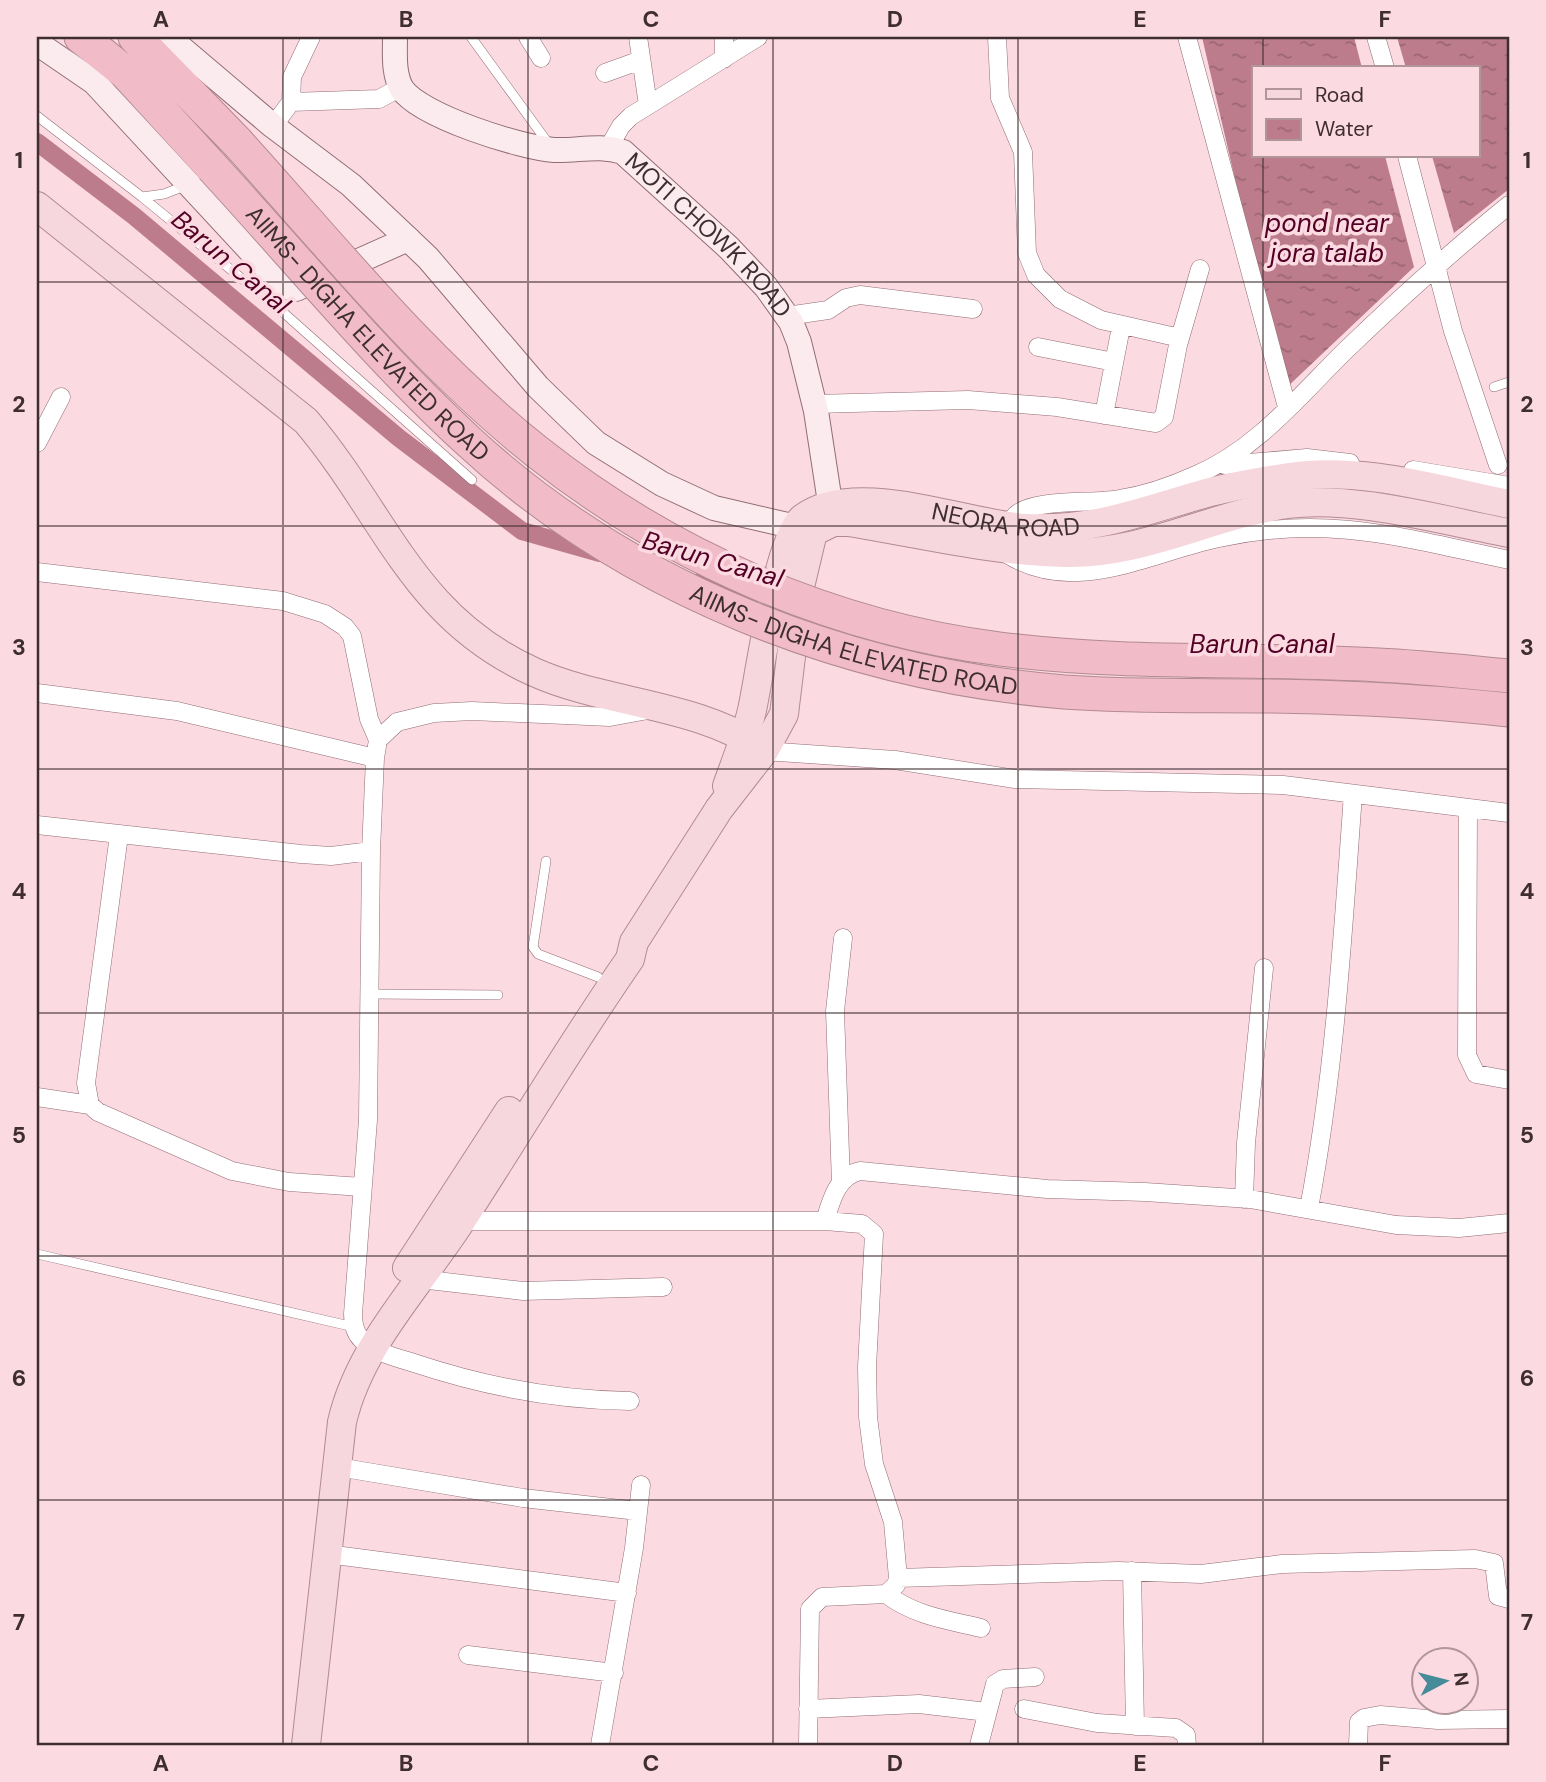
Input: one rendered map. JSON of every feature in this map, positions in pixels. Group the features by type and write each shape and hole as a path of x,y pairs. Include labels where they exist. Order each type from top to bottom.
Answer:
{"highway":[{"name":"AIIMS- DIGHA ELEVATED ROAD","path":"81,37 127,74 201,176 467,440 568,519 675,584 734,611 873,660 994,684 1065,692 1352,698 1509,710"},
{"name":"AIIMS- DIGHA ELEVATED ROAD","path":"135,37 236,142 403,325 535,450 641,523 745,577 825,609 888,628 999,649 1067,656 1378,665 1509,676"}],"main road":[{"path":"37,205 306,421 326,445 421,585 443,611 506,659 537,673 753,733 784,714 788,587 783,556 801,519 831,513 1015,537"},
{"name":"NEORA ROAD","path":"1015,537 1134,517 1198,495 1292,476 1341,475 1393,481 1509,505"},
{"name":"NEORA ROAD","path":"1015,537 1064,553 1100,551 1140,544 1194,527 1288,504 1335,503 1509,533"},
{"path":"306,1745 338,1467 349,1396 362,1338 420,1279 461,1221 630,959 634,942 719,809 753,733 788,587 813,532 831,513"},
{"path":"292,1745 330,1419 339,1381 362,1338 598,977 618,950 634,942"}],"street":[{"path":"168,37 273,126 351,185 408,239 428,258 538,387 596,443 662,484 714,508 796,527"},
{"path":"273,126 291,102 292,77 311,37"},
{"path":"291,102 379,99 401,87 396,71 395,37"},
{"path":"528,37 541,58"},
{"path":"638,37 648,105"},
{"path":"724,37 724,59"},
{"path":"609,147 621,126 648,105 758,37"},
{"path":"997,37 1000,98 1023,152 1030,264 1045,287 1075,309 1121,327 1180,338"},
{"path":"1186,37 1287,407"},
{"path":"1376,37 1384,66"},
{"path":"37,43 94,82 201,176 284,287 296,289 408,239"},
{"path":"605,73 641,60"},
{"name":"MOTI CHOWK ROAD","path":"401,87 421,106 512,142 553,149 609,147 634,158 729,248 766,287 786,316 799,342 814,404 831,513"},
{"path":"1407,158 1434,265 1498,465"},
{"path":"1509,205 1434,265 1252,442 1216,467 1171,486 1121,499 1036,506 1015,515 1015,537 1007,554 1022,564 1077,573 1106,570 1217,538 1274,528 1317,526 1363,530 1509,560"},
{"path":"814,404 968,400 1057,407 1148,423 1161,421 1166,411 1180,338 1200,269"},
{"path":"786,316 828,310 846,298 860,295 973,309"},
{"path":"1104,415 1121,327"},
{"path":"1038,347 1114,362"},
{"path":"37,443 61,397"},
{"path":"1216,467 1269,459 1307,458 1418,471 1509,486"},
{"path":"37,572 260,597 325,614 345,627 352,636 369,719 378,740"},
{"path":"37,693 177,711 374,758"},
{"path":"630,1401 559,1398 516,1392 438,1371 362,1338 362,1187 368,1120 374,758 378,740 397,722 434,713 610,717 658,706"},
{"path":"753,733 1015,779 1237,783 1509,813"},
{"path":"1309,1208 1320,1146 1336,1015 1353,794"},
{"path":"1468,808 1467,1055 1476,1074 1509,1080"},
{"path":"37,825 311,854 354,855 371,851"},
{"path":"90,1105 86,1083 119,835"},
{"path":"841,1184 835,1011 843,938"},
{"path":"1244,1199 1247,1131 1264,968"},
{"path":"37,1097 90,1105 98,1112 232,1171 289,1182 362,1187"},
{"path":"825,1221 841,1184 850,1173 860,1171 1048,1189 1244,1199 1309,1208 1371,1222 1423,1227 1509,1223"},
{"path":"461,1221 825,1221 862,1224 874,1234 867,1367 868,1417 874,1464 893,1522 898,1578 896,1585 886,1594"},
{"path":"420,1279 523,1291 663,1287"},
{"path":"338,1467 523,1498 638,1511"},
{"path":"600,1745 614,1673 641,1485"},
{"path":"327,1554 626,1592"},
{"path":"898,1578 1132,1571 1201,1574 1282,1564 1490,1559 1496,1568 1495,1591 1503,1599 1509,1599"},
{"path":"1132,1571 1135,1726"},
{"path":"808,1745 807,1620 814,1601 833,1596 886,1594 903,1607 921,1614 981,1628"},
{"path":"468,1655 614,1673"},
{"path":"979,1745 991,1692 999,1680 1035,1677"},
{"path":"808,1709 919,1704 987,1712"},
{"path":"1024,1709 1097,1723 1183,1731 1188,1745"},
{"path":"1358,1745 1359,1722 1369,1716 1438,1720 1509,1719"}],"lane":[{"path":"471,37 553,149"},
{"path":"37,116 142,197 285,314 472,480"},
{"path":"142,197 164,194 201,176"},
{"path":"1493,387 1509,382"},
{"path":"547,861 533,947 538,954 598,977"},
{"path":"370,995 498,995"},
{"path":"37,1254 362,1338"}],"water":[{"name":"pond near jora talab","path":"1202,37 1354,37 1361,66 1252,66 1252,158 1386,158 1414,267 1284,390"},
{"path":"1397,37 1509,37 1509,189 1454,233 1433,158 1480,158 1480,66 1405,66"}],"waterway":[{"name":"Barun Canal","path":"37,142 134,216 399,438 522,531 600,553"},
{"name":"Barun Canal","path":"701,581 758,598"}]}
